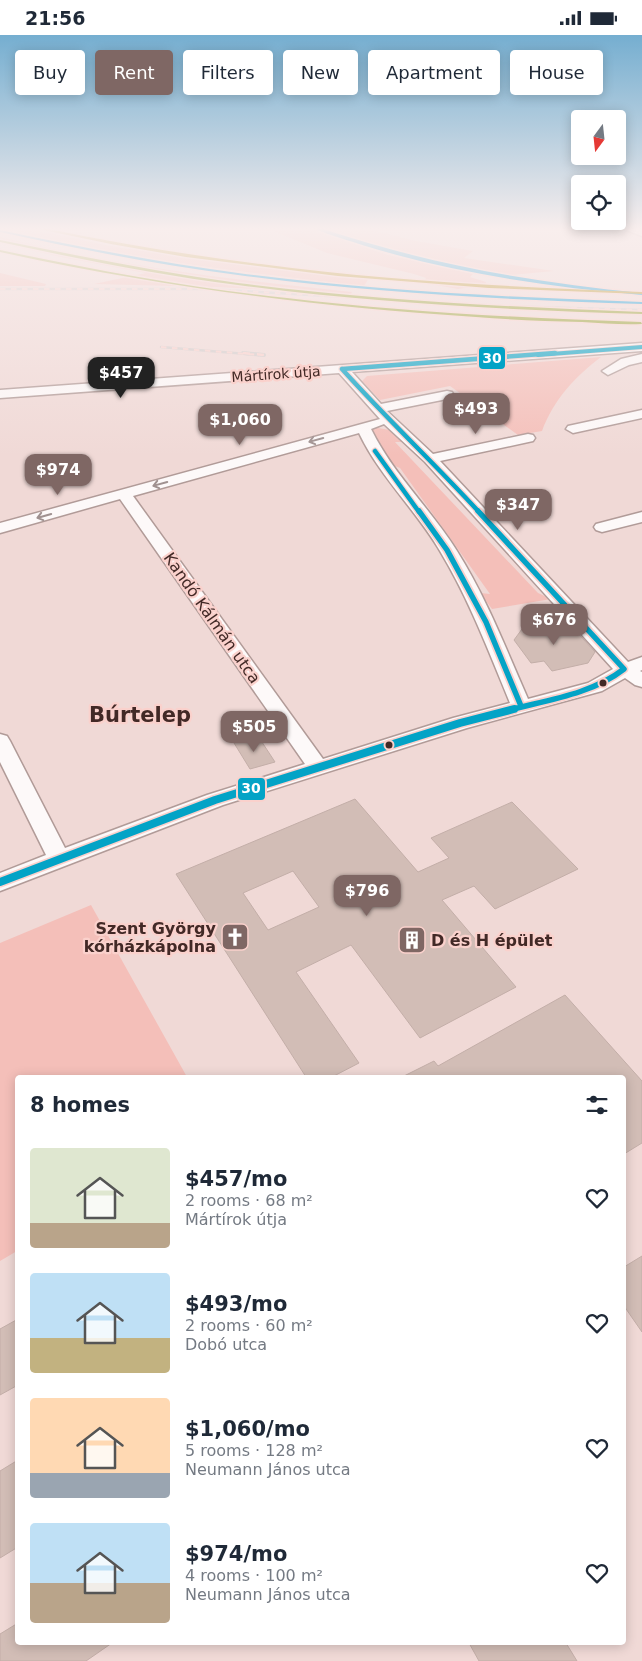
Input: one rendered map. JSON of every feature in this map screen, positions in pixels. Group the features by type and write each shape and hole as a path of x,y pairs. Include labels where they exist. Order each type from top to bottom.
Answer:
{"street":[{"name":"Mártírok útja","path":"0,394 642,347"},
{"path":"608,371 621,363 642,358"},
{"path":"342,369 383,414 430,459 633,666 642,681"},
{"path":"0,528 363,427 383,414 447,395"},
{"path":"573,429 642,414"},
{"path":"363,427 383,463 447,550 486,622 521,705"},
{"path":"430,459 528,439"},
{"name":"Kandó Kálmán utca","path":"124,493 318,767"},
{"path":"602,527 642,517"},
{"path":"0,882 215,800 521,705 595,687 633,666"},
{"path":"0,741 59,859"}],"shaded area":[{"path":"601,357 566,389 547,419 542,431 518,435 450,386 380,400 362,381 367,376"},
{"path":"372,427 390,430 402,442 395,442 538,593 551,599 492,609 480,593 490,594 400,468 390,464 365,430"},
{"path":"91,905 186,1075 15,1075 15,1252 0,1261 0,943"}],"building":[{"path":"558,623 572,627 595,652 588,663 552,671 544,661 531,663 514,640 522,629"},
{"path":"258,736 275,762 250,769 234,743"},
{"name":"D és H épület","path":"355,799 418,872 449,858 431,838 512,802 578,869 495,909 474,886 442,900 516,987 420,1038 351,945 296,972 359,1063 336,1075 305,1075 176,874","holes":["293,871 319,907 268,930 243,893"]},
{"path":"565,995 642,1081 642,1143 626,1153 626,1075 406,1075 434,1061 438,1066"},
{"path":"642,1256 642,1332 626,1309 626,1266"},
{"path":"15,1321 15,1387 0,1395 0,1329"},
{"path":"15,1462 15,1549 0,1558 0,1471"},
{"path":"15,1625 15,1645 109,1645 86,1661 0,1661 0,1634"},
{"path":"470,1645 567,1645 577,1661 479,1661"}],"railway":[{"path":"464,304 642,310"},
{"path":"161,347 259,355"},
{"path":"243,353 264,355"}],"transit line":[{"path":"324,304 437,314 641,323"},
{"path":"455,304 642,313"},
{"name":"30","path":"342,369 642,347"},
{"name":"30","path":"0,882 215,800 460,723 595,687 610,680 624,669 430,459 401,430 388,420 342,369"},
{"name":"30","path":"375,451 447,550 486,622 521,706"}],"place":[{"name":"Szent György kórházkápolna","path":"235,937"},
{"name":"D és H épület","path":"412,940"}],"district":[{"name":"Búrtelep","path":"140,715"}]}
